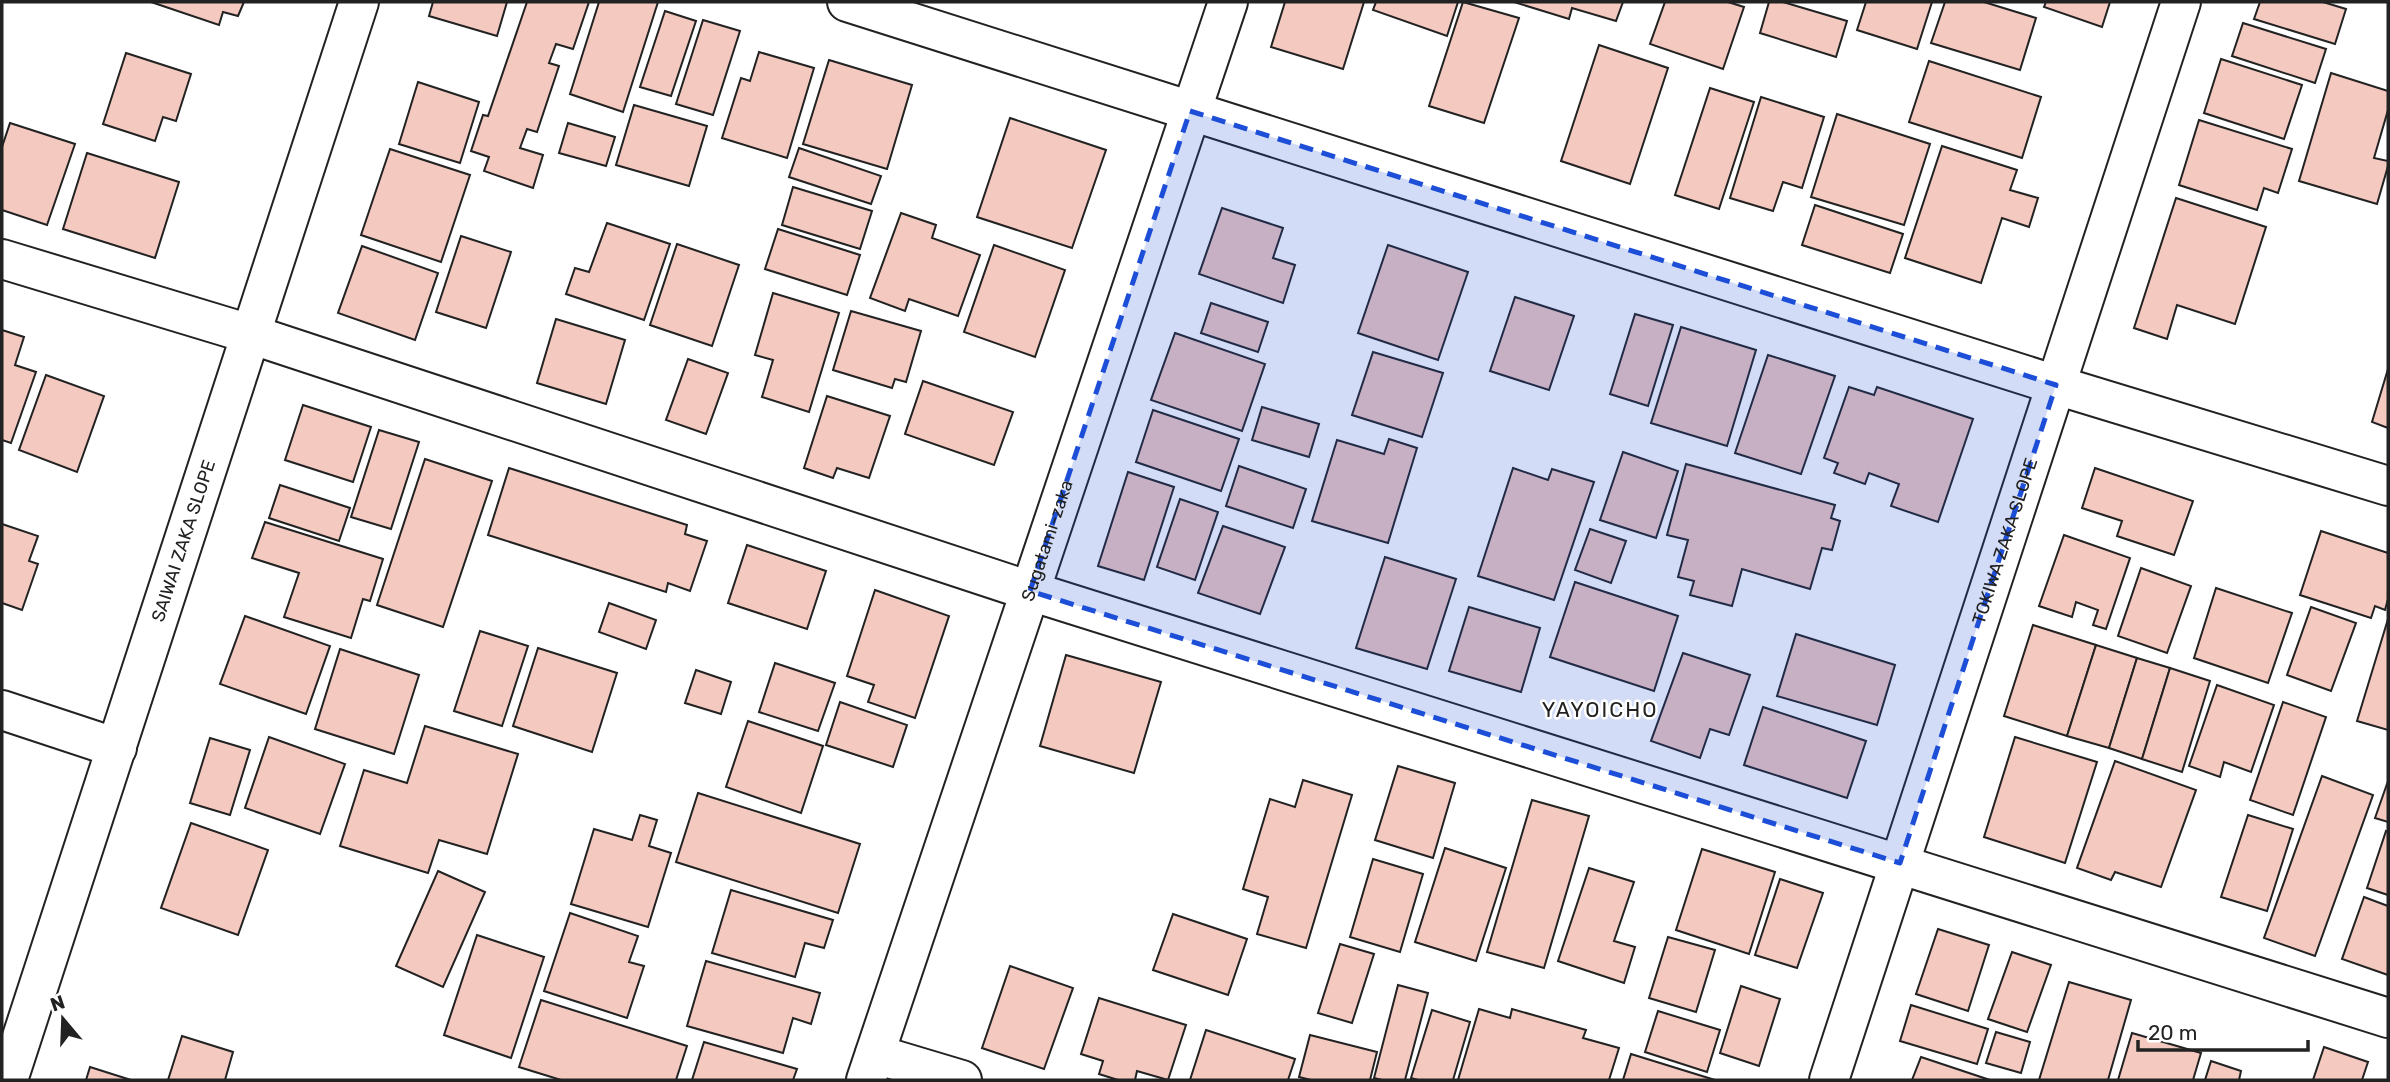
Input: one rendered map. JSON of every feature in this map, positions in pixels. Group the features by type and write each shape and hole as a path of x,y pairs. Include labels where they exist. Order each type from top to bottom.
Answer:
{"street":[{"name":"SAIWAI ZAKA SLOPE","path":"8,1080 359,2"},
{"path":"848,2 2056,385 2388,486"},
{"name":"Sugatami-zaka","path":"870,1067 1228,2"},
{"name":"TOKIWA ZAKA SLOPE","path":"1829,1080 2181,2"},
{"path":"2,259 250,334 1030,591 2388,1018"},
{"path":"2,710 117,748"},
{"path":"870,1067 962,1080"}],"highlighted area":[{"path":"1190,111 2056,385 1900,863 1030,591"}],"building":[{"path":"151,2 244,2 238,16 223,12 219,25"},
{"path":"433,2 507,2 497,36 429,16"},
{"path":"527,2 589,2 573,49 556,44 549,63 559,66 537,132 527,129 520,148 543,155 533,188 484,171 489,157 471,151 483,115 488,116"},
{"path":"599,2 658,2 623,112 570,94"},
{"path":"1285,2 1364,2 1343,69 1271,47"},
{"path":"1376,2 1458,2 1447,36 1373,10"},
{"path":"1463,2 1519,18 1484,123 1429,106"},
{"path":"1514,2 1623,2 1616,21 1572,8 1569,19"},
{"path":"1665,2 1728,2 1744,7 1723,69 1650,44"},
{"path":"1769,2 1783,2 1847,21 1836,57 1760,33"},
{"path":"1866,2 1932,2 1917,49 1857,30"},
{"path":"1945,2 1984,2 2036,18 2020,70 1931,43"},
{"path":"2046,2 2110,2 2102,27 2044,7"},
{"path":"2260,2 2323,2 2346,9 2335,44 2254,19"},
{"path":"665,11 696,21 671,96 640,87"},
{"path":"703,20 740,31 713,115 676,104"},
{"path":"2243,23 2326,49 2315,83 2232,56"},
{"path":"1599,45 1668,68 1630,184 1561,161"},
{"path":"759,52 814,68 787,158 722,138 741,78 750,81"},
{"path":"126,53 191,74 176,121 163,117 155,141 103,124"},
{"path":"2221,59 2302,85 2284,139 2204,113"},
{"path":"829,60 912,85 887,169 803,144"},
{"path":"1929,61 2041,97 2022,158 1909,122"},
{"path":"2331,73 2388,91 2388,110 2374,158 2388,161 2377,204 2299,181"},
{"path":"418,82 479,102 460,163 399,144"},
{"path":"1710,88 1754,102 1719,209 1675,195"},
{"path":"1761,97 1824,117 1802,188 1783,182 1773,211 1730,198"},
{"path":"634,105 707,126 689,186 616,165"},
{"path":"1837,114 1930,144 1904,225 1811,197"},
{"path":"1010,118 1106,150 1072,248 977,217"},
{"path":"2199,120 2292,149 2278,193 2264,188 2257,210 2179,185"},
{"path":"10,123 75,144 47,225 2,210 2,147"},
{"path":"568,123 615,137 606,166 559,153"},
{"path":"1942,146 2017,170 2010,190 2038,198 2029,227 2002,218 1981,283 1905,258"},
{"path":"799,148 881,176 871,204 789,177"},
{"path":"390,149 470,175 441,262 361,235"},
{"path":"87,153 179,182 155,258 63,229"},
{"path":"793,187 872,211 860,249 782,225"},
{"path":"2176,198 2266,227 2235,324 2177,305 2167,339 2134,328"},
{"path":"1815,205 1903,234 1890,273 1802,245"},
{"path":"1222,208 1283,228 1273,258 1295,265 1283,303 1199,274"},
{"path":"901,213 936,225 932,238 980,255 958,316 909,299 905,311 870,298"},
{"path":"607,223 670,244 644,320 566,294 575,268 589,272"},
{"path":"778,229 860,255 847,295 765,269"},
{"path":"461,236 511,252 486,328 436,312"},
{"path":"677,244 739,265 712,346 650,325"},
{"path":"994,245 1065,270 1035,357 964,332"},
{"path":"1388,245 1468,272 1438,360 1358,333"},
{"path":"362,246 438,273 415,340 338,313"},
{"path":"773,293 839,313 809,412 762,397 773,360 755,355"},
{"path":"1515,297 1574,316 1549,390 1490,371"},
{"path":"1211,303 1268,322 1258,352 1201,333"},
{"path":"851,311 921,331 906,382 895,379 892,388 833,370"},
{"path":"1635,314 1673,325 1648,406 1610,394"},
{"path":"556,319 625,340 606,404 537,383"},
{"path":"1681,327 1756,350 1727,446 1651,423"},
{"path":"2,330 24,337 15,365 36,372 11,443 2,440"},
{"path":"1175,333 1265,364 1242,431 1151,400"},
{"path":"1373,352 1443,373 1422,437 1352,415"},
{"path":"1768,355 1835,376 1801,474 1735,453"},
{"path":"688,359 728,373 706,434 666,420"},
{"path":"2388,369 2388,428 2372,422"},
{"path":"46,375 104,396 77,472 19,450"},
{"path":"923,381 1013,412 994,465 905,434"},
{"path":"1849,387 1874,395 1877,387 1973,419 1938,522 1891,506 1899,484 1869,473 1865,484 1834,473 1838,463 1824,458"},
{"path":"827,396 890,416 869,478 837,468 833,478 804,468"},
{"path":"303,405 371,427 353,482 285,460"},
{"path":"1262,407 1319,424 1309,457 1252,440"},
{"path":"1153,410 1239,439 1221,491 1136,462"},
{"path":"379,430 419,442 391,529 351,517"},
{"path":"1389,439 1417,448 1388,543 1312,521 1337,440 1384,454"},
{"path":"1623,452 1678,471 1656,538 1600,520"},
{"path":"425,459 492,481 443,627 377,605"},
{"path":"1686,464 1835,505 1831,518 1840,521 1832,550 1822,548 1810,589 1742,569 1732,606 1690,595 1694,581 1678,577 1688,540 1667,535"},
{"path":"1239,466 1306,489 1293,528 1226,506"},
{"path":"509,468 687,525 685,534 707,541 690,591 668,583 666,592 488,535"},
{"path":"1513,468 1548,480 1552,469 1594,482 1554,600 1478,576"},
{"path":"2095,468 2193,501 2174,555 2117,536 2122,521 2082,508"},
{"path":"1128,472 1174,487 1144,580 1098,566"},
{"path":"280,485 350,508 339,541 269,518"},
{"path":"1180,499 1218,512 1195,580 1157,567"},
{"path":"265,522 383,559 370,601 363,599 351,638 284,617 299,573 252,558"},
{"path":"2,524 38,536 29,561 38,564 22,610 2,603"},
{"path":"1223,526 1285,547 1260,614 1198,593"},
{"path":"1590,529 1626,541 1611,583 1575,570"},
{"path":"2321,531 2388,553 2388,599 2385,610 2375,606 2371,618 2300,595"},
{"path":"2064,535 2130,558 2106,629 2093,625 2098,610 2076,602 2072,617 2039,606"},
{"path":"747,545 826,571 807,629 728,603"},
{"path":"1385,557 1456,579 1427,669 1356,648"},
{"path":"2141,568 2191,586 2167,653 2118,636"},
{"path":"1575,582 1678,616 1654,691 1550,657"},
{"path":"2216,588 2292,613 2268,683 2194,658"},
{"path":"875,590 949,616 915,718 868,702 874,685 847,676"},
{"path":"609,603 656,620 646,649 599,632"},
{"path":"1469,607 1540,628 1521,692 1449,671"},
{"path":"2311,607 2356,623 2331,691 2287,675"},
{"path":"245,616 330,646 306,714 220,684"},
{"path":"2388,619 2388,730 2357,721"},
{"path":"2033,625 2096,645 2067,736 2004,716"},
{"path":"480,631 528,646 502,726 454,711"},
{"path":"1796,634 1895,665 1877,725 1777,696"},
{"path":"2096,645 2137,658 2109,748 2067,736"},
{"path":"538,648 617,673 592,752 513,726"},
{"path":"340,649 419,675 394,754 315,729"},
{"path":"1683,653 1750,675 1729,735 1710,729 1700,758 1651,741"},
{"path":"1066,655 1161,682 1134,773 1040,746"},
{"path":"2137,658 2170,668 2142,759 2109,748"},
{"path":"775,663 835,683 818,731 759,712"},
{"path":"2170,668 2210,681 2182,772 2142,759"},
{"path":"696,670 731,682 721,714 685,703"},
{"path":"2217,685 2274,705 2251,772 2224,762 2220,777 2189,766"},
{"path":"840,702 907,725 893,767 826,745"},
{"path":"2283,702 2326,717 2293,815 2250,800"},
{"path":"1763,707 1866,741 1847,798 1744,765"},
{"path":"748,721 823,746 801,813 726,787"},
{"path":"425,726 518,754 487,854 439,840 428,873 340,846 364,770 407,783"},
{"path":"269,737 345,764 320,834 245,808"},
{"path":"2015,737 2097,762 2065,863 1984,837"},
{"path":"210,738 250,750 230,815 190,803"},
{"path":"2115,761 2196,790 2161,887 2115,872 2111,880 2077,868"},
{"path":"1398,766 1455,783 1433,858 1375,840"},
{"path":"2322,776 2373,795 2315,956 2264,938"},
{"path":"1303,780 1352,795 1306,948 1257,934 1268,897 1243,889 1270,799 1295,807"},
{"path":"2388,781 2388,822 2375,818"},
{"path":"698,793 860,844 838,913 676,862"},
{"path":"1532,800 1589,816 1544,968 1487,952"},
{"path":"640,815 657,820 649,846 671,853 648,927 571,904 594,829 632,840"},
{"path":"2248,815 2293,829 2267,911 2221,897"},
{"path":"191,823 268,850 238,935 161,908"},
{"path":"2386,831 2388,832 2388,895 2367,888"},
{"path":"1445,848 1506,868 1476,961 1415,942"},
{"path":"1702,849 1775,872 1749,954 1676,930"},
{"path":"1373,859 1423,874 1400,952 1350,937"},
{"path":"1589,868 1634,882 1614,941 1635,947 1624,983 1558,961"},
{"path":"438,871 485,892 443,987 396,966"},
{"path":"1780,879 1823,893 1797,968 1755,955"},
{"path":"731,890 833,920 824,948 805,943 795,977 712,953"},
{"path":"2364,897 2388,906 2388,975 2342,959"},
{"path":"570,913 638,936 629,962 644,966 627,1018 544,991"},
{"path":"1173,914 1247,939 1228,995 1153,970"},
{"path":"1938,929 1989,945 1968,1011 1916,994"},
{"path":"477,935 544,957 511,1058 444,1035"},
{"path":"1668,937 1715,950 1696,1012 1649,998"},
{"path":"1340,944 1374,954 1352,1023 1318,1013"},
{"path":"2012,952 2051,965 2027,1032 1988,1019"},
{"path":"706,961 820,993 811,1024 793,1018 783,1053 687,1026"},
{"path":"1010,966 1073,988 1044,1069 982,1048"},
{"path":"2069,982 2131,1000 2108,1080 2039,1080"},
{"path":"1398,985 1428,993 1405,1080 1382,1080 1374,1078"},
{"path":"1741,986 1780,999 1759,1066 1720,1053"},
{"path":"1099,998 1186,1025 1168,1080 1137,1071 1135,1080 1118,1080 1099,1074 1103,1061 1081,1054"},
{"path":"541,1000 687,1046 676,1080 561,1080 519,1067"},
{"path":"1911,1005 1988,1029 1977,1064 1900,1041"},
{"path":"1479,1009 1510,1018 1512,1009 1586,1030 1583,1038 1619,1048 1609,1080 1458,1080"},
{"path":"1432,1010 1470,1022 1453,1080 1411,1078"},
{"path":"1658,1011 1720,1030 1707,1072 1645,1052"},
{"path":"1206,1030 1295,1059 1288,1080 1190,1080"},
{"path":"1996,1032 2030,1042 2021,1073 1986,1063"},
{"path":"2132,1033 2201,1053 2193,1080 2118,1080"},
{"path":"1310,1035 1377,1052 1370,1080 1311,1080 1299,1077"},
{"path":"182,1036 233,1052 225,1080 168,1080"},
{"path":"704,1042 797,1069 793,1080 692,1080"},
{"path":"2324,1047 2368,1062 2362,1080 2313,1080"},
{"path":"1631,1054 1715,1080 1623,1080"},
{"path":"1921,1057 1990,1080 1912,1080"},
{"path":"2211,1061 2241,1071 2239,1080 2205,1080"},
{"path":"90,1067 131,1080 86,1080"}],"district":[{"name":"YAYOICHO","path":"1600,710"}]}
